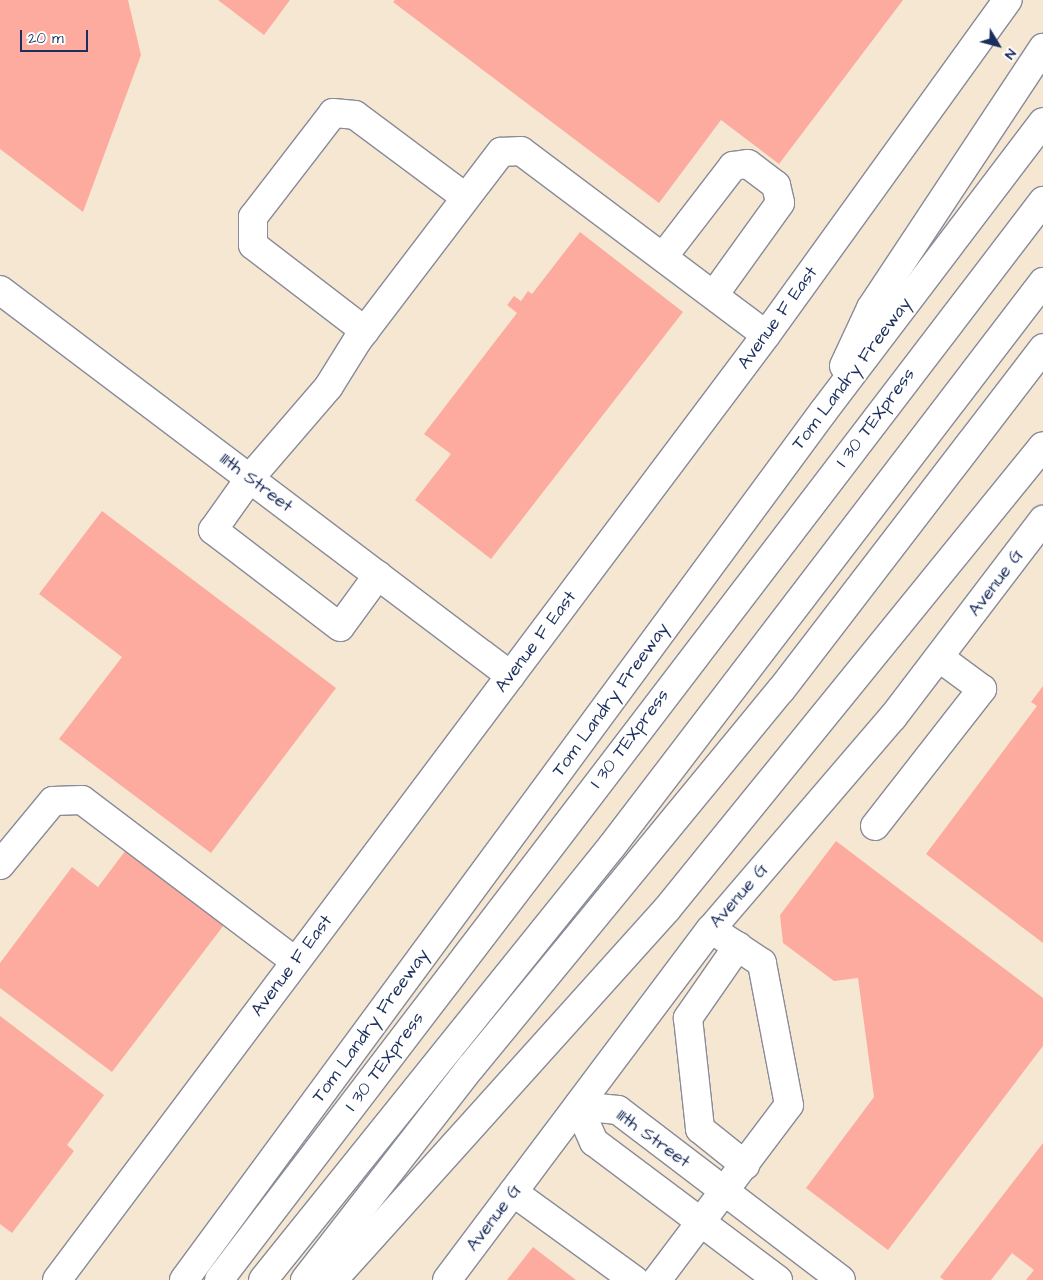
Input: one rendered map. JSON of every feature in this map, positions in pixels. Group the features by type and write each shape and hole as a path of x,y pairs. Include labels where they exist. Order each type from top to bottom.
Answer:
{"main road":[{"name":"Avenue F East","path":"57,1280 766,335 1008,0"},
{"path":"823,412 871,308 1043,48"},
{"path":"365,331 254,245 253,217 333,113 355,115 465,197"},
{"name":"Tom Landry Freeway","path":"184,1280 823,412 1043,122"},
{"path":"378,575 340,627 213,530 250,478 329,386 365,331 501,152 521,151 766,335"},
{"path":"663,257 732,166 748,164 755,169 776,185 780,203 714,295"},
{"name":"I 30 TEXpress","path":"219,1280 1043,201"},
{"path":"264,1280 612,846 1043,282"},
{"name":"111th Street","path":"0,290 511,676"},
{"path":"305,1280 471,1067 781,690 1043,348"},
{"path":"333,1280 667,909 1043,446"},
{"name":"Avenue G","path":"447,1280 711,929 940,658 1043,520"},
{"path":"875,826 982,689 940,658"},
{"path":"0,865 53,801 82,800 295,961"},
{"path":"471,1067 612,846"},
{"path":"669,1276 700,1222 725,1192 789,1105 762,963 711,929"},
{"path":"738,946 688,1018 700,1129 745,1165"},
{"name":"111th Street","path":"778,1280 594,1142 578,1106 618,1110 841,1280"},
{"path":"514,1192 634,1280"}],"building":[{"path":"0,0 128,0 141,55 83,212 0,149"},
{"path":"218,0 290,0 264,35"},
{"path":"395,0 903,0 779,164 721,120 659,203 393,2"},
{"path":"580,232 683,312 491,559 415,500 451,454 424,434 517,313 507,305 514,296 521,301 528,291 532,294"},
{"path":"102,511 336,688 211,853 59,739 122,657 39,594"},
{"path":"1043,686 1043,943 926,854 1037,706 1031,702"},
{"path":"836,841 1043,998 1043,1046 888,1250 806,1188 874,1097 858,978 834,981 783,943 780,915"},
{"path":"129,846 227,921 112,1072 0,988 0,963 72,867 98,887"},
{"path":"0,1016 104,1095 67,1145 74,1151 12,1233 0,1224"},
{"path":"1043,1143 1043,1280 1026,1280 1034,1270 1012,1253 991,1280 944,1280 940,1277"},
{"path":"533,1247 576,1280 507,1280"}]}
